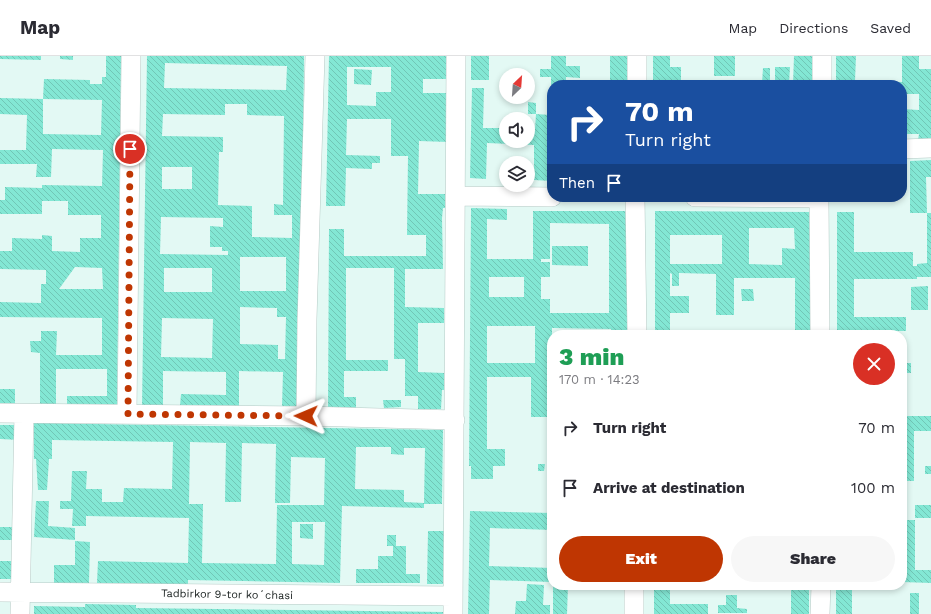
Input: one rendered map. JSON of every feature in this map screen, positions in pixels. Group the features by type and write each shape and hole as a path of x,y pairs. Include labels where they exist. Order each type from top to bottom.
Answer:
{"street":[{"path":"128,414 131,56"},
{"path":"306,416 307,320 315,56"},
{"path":"453,605 457,196 456,56"},
{"path":"637,56 637,80"},
{"path":"822,56 822,80"},
{"path":"907,149 931,148"},
{"path":"457,196 547,196"},
{"path":"635,202 637,330"},
{"path":"819,202 820,330"},
{"path":"0,413 306,416 455,420"},
{"path":"20,614 24,414"},
{"path":"634,590 634,614"},
{"path":"820,614 821,590"},
{"name":"Tadbirkor 9-tor koʻchasi","path":"0,592 453,605"}],"building":[{"path":"0,56 41,56 41,60 0,59"},
{"path":"60,56 73,56 73,60 60,59"},
{"path":"106,56 121,56 117,407 67,407 67,396 107,396 107,369 56,369 56,406 40,406 40,353 31,352 30,341 41,341 41,331 57,331 56,355 102,355 102,318 0,317 0,302 41,303 41,284 46,284 46,270 0,269 0,251 12,251 12,238 42,239 42,235 52,236 52,251 80,252 80,238 101,238 101,215 68,215 68,201 42,201 42,214 0,214 0,200 5,200 5,187 42,188 42,185 102,186 103,150 52,149 51,177 36,177 37,164 0,164 0,150 26,150 27,115 0,114 0,98 43,99 44,79 90,80 90,84 102,84 102,77 106,77","holes":["43,99 102,100 101,135 43,134","75,267 102,268 103,289 59,289"]},
{"path":"147,56 304,56 300,408 282,407 283,372 239,371 239,407 180,406 181,394 226,395 226,372 163,371 163,409 142,409","holes":["165,63 287,66 286,90 164,88","225,104 247,104 247,115 284,116 283,205 274,204 274,215 292,215 292,238 252,237 252,206 218,205 219,152 223,152 223,137 162,136 163,114 225,115","162,167 192,167 192,189 162,189","161,217 223,218 223,227 210,226 210,247 222,247 222,251 228,251 228,255 160,254","240,257 286,257 286,291 240,291","164,268 212,268 212,292 164,292","240,307 277,308 277,317 286,317 285,359 278,359 278,345 240,344","162,318 213,319 212,358 161,357"]},
{"path":"329,56 449,56 449,79 423,79 423,93 449,93 448,142 419,141 418,194 445,194 445,208 443,208 442,218 443,269 405,269 405,307 444,308 444,323 418,323 418,372 444,373 444,390 442,390 441,409 418,409 418,396 405,396 405,359 394,359 394,268 346,268 346,360 388,360 388,371 344,371 344,397 356,397 356,410 328,410 329,229 344,229 344,256 426,256 426,235 407,235 408,156 391,156 391,119 347,119 346,155 380,156 380,163 372,163 372,169 346,168 345,206 326,206","holes":["347,67 391,67 391,92 376,92 376,106 347,105"]},
{"path":"471,56 489,56 489,80 471,80"},
{"path":"551,56 566,56 566,66 580,66 580,78 566,77 566,80 551,80 551,77 540,77 540,69 551,69"},
{"path":"610,56 629,56 629,80 610,80"},
{"path":"653,56 670,56 670,67 681,67 681,80 653,80"},
{"path":"714,56 735,56 735,76 714,76"},
{"path":"794,56 814,56 813,80 793,80"},
{"path":"836,56 856,56 855,80 836,80"},
{"path":"902,56 919,56 919,69 931,69 931,140 918,140 919,134 907,134 907,109 919,110 919,94 907,94 907,80 902,80"},
{"path":"775,67 790,67 789,80 775,80"},
{"path":"763,68 770,68 770,80 762,80"},
{"path":"354,69 372,70 371,85 354,84"},
{"path":"472,88 484,88 483,128 499,128 499,144 487,143 486,179 470,178"},
{"path":"536,103 536,114 535,112 528,112 528,104"},
{"path":"536,114 547,115 547,181 535,180 534,156"},
{"path":"931,160 931,177 926,177 927,213 910,213 910,161"},
{"path":"471,208 507,209 507,220 487,219 487,259 533,259 533,211 628,211 629,330 552,328 552,330 547,330 547,417 531,417 531,377 487,377 487,449 505,449 505,466 493,466 493,479 471,479 471,466 469,466","holes":["550,223 609,224 609,313 550,313 550,299 541,299 541,277 550,277 550,262 541,262 541,259 550,259","489,277 524,277 524,297 489,297","487,326 535,326 535,363 487,363"]},
{"path":"655,211 812,212 812,330 795,330 795,278 734,278 734,315 716,315 716,274 679,273 679,286 672,286 672,274 670,273 670,296 689,296 689,313 670,313 670,330 655,330","holes":["749,228 794,228 795,249 782,248 782,265 749,264","670,235 722,235 722,264 670,264"]},
{"path":"837,212 854,212 854,252 913,252 913,266 927,263 927,213 931,213 931,277 917,277 917,279 854,279 854,317 906,317 906,330 837,330"},
{"path":"552,246 588,246 588,266 552,265"},
{"path":"928,286 928,310 911,310 911,287"},
{"path":"741,289 753,289 754,301 742,301"},
{"path":"907,363 911,363 911,373 907,373"},
{"path":"0,389 15,389 15,404 0,404"},
{"path":"383,400 401,400 401,407 384,408"},
{"path":"907,416 931,416 931,431 914,431 914,481 907,481"},
{"path":"34,423 443,430 442,504 424,504 424,508 342,506 340,583 188,580 188,585 97,583 98,561 188,563 189,518 86,516 86,526 72,526 73,509 60,509 60,501 71,501 72,471 87,471 86,489 102,489 102,502 123,502 124,488 172,489 173,442 52,440 52,459 49,459 47,490 38,490 36,459 34,459","holes":["190,442 226,443 225,502 241,502 242,443 276,444 275,503 290,503 291,457 325,458 324,505 277,505 276,564 202,563 203,504 189,504","356,447 391,447 391,454 404,455 404,448 425,448 424,503 404,502 404,490 355,489","292,522 325,522 324,565 292,564"]},
{"path":"0,425 21,425 20,440 0,439"},
{"path":"538,464 545,464 544,471 538,471"},
{"path":"925,466 931,466 931,474 925,474"},
{"path":"36,501 49,501 48,526 75,528 75,540 34,537"},
{"path":"915,505 931,505 931,518 915,518"},
{"path":"470,511 547,513 547,530 490,528 489,566 547,568 547,582 490,580 489,614 468,614"},
{"path":"907,520 915,520 915,570 931,570 931,583 907,582"},
{"path":"300,524 313,524 313,539 300,538"},
{"path":"0,527 17,527 17,540 0,540"},
{"path":"428,531 444,531 443,584 427,584"},
{"path":"387,535 396,535 396,546 406,546 406,574 420,574 420,583 356,583 356,569 378,569 378,556 393,556 393,546 387,546"},
{"path":"75,541 90,542 89,583 54,583 54,565 75,565"},
{"path":"0,561 17,561 17,579 0,579"},
{"path":"527,584 544,585 543,605 550,605 550,614 515,614 516,601 526,601"},
{"path":"553,590 568,590 567,614 553,614"},
{"path":"654,590 670,590 670,604 708,604 708,614 654,614"},
{"path":"791,590 809,590 809,614 791,614"},
{"path":"836,590 852,590 852,614 836,614"},
{"path":"910,593 919,593 919,614 910,614"},
{"path":"726,595 737,595 737,608 747,609 747,613 718,613 718,605 726,605"},
{"path":"85,604 136,605 136,608 444,612 444,614 34,614 34,606 85,607"}],"route":[{"path":"130,149 128,414 306,416"}]}
